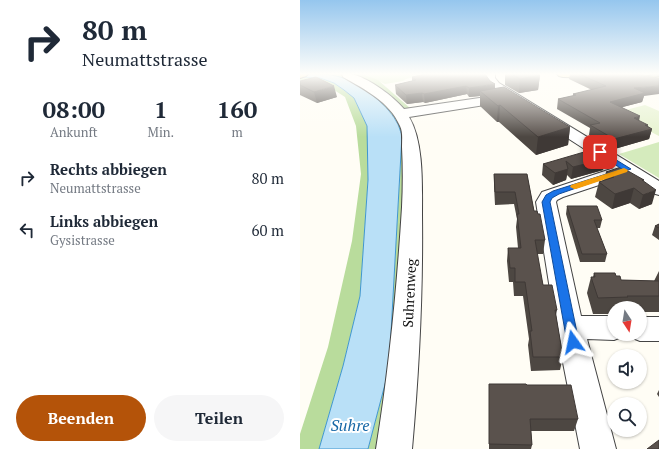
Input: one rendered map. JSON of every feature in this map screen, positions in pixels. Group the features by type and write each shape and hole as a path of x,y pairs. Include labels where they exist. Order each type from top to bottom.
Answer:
{"street":[{"path":"380,95 405,126 511,96 659,189"},
{"name":"Suhrenweg","path":"394,449 402,390 412,236 413,172 405,126"},
{"path":"598,449 570,327 546,202 549,196 556,193 628,169"},
{"path":"570,327 607,328"},
{"path":"647,329 659,329"}],"green space":[{"path":"342,95 350,95 354,98 367,126 368,180 360,296 343,366 319,449 300,449 300,434 328,347 352,241 361,174 356,126 345,97"},
{"path":"370,95 395,95 411,109 403,118 407,160 385,449 368,449 389,369 402,135 396,120 385,107"},
{"path":"645,105 659,111 659,136 614,113"},
{"path":"659,142 659,178 619,154"}],"water":[{"name":"Suhre","path":"350,95 372,95 392,114 402,135 389,369 368,449 319,449 343,366 360,296 368,180 367,126 354,98"}],"building":[{"path":"485,95 517,95 570,127 538,137 500,105 498,106"},
{"path":"576,95 637,95 610,102 640,116 634,118 648,125 645,125 652,129 614,139 590,125 600,123 558,99"},
{"path":"591,150 605,159 573,167 566,161 568,169 555,173 543,164"},
{"path":"621,167 644,180 642,180 656,190 643,195 634,188 615,194 599,182 614,177 606,172"},
{"path":"494,174 527,174 534,211 537,211 538,214 540,214 545,240 535,240 543,285 552,285 563,357 533,357 530,331 532,331 525,282 515,282 515,268 510,268 508,248 521,248 517,214 519,214 515,192 495,192"},
{"path":"567,206 597,206 602,220 594,220 607,254 582,254"},
{"path":"594,273 615,273 616,276 620,276 621,280 659,281 659,296 598,298 591,277 595,277"},
{"path":"489,384 571,385 578,419 530,419 532,445 489,444"},
{"path":"659,440 659,449 647,449"}],"slow traffic":[{"path":"574,187 624,170"}],"route":[{"path":"573,342 546,210 546,202 549,196 556,193 628,169 600,152"}]}
